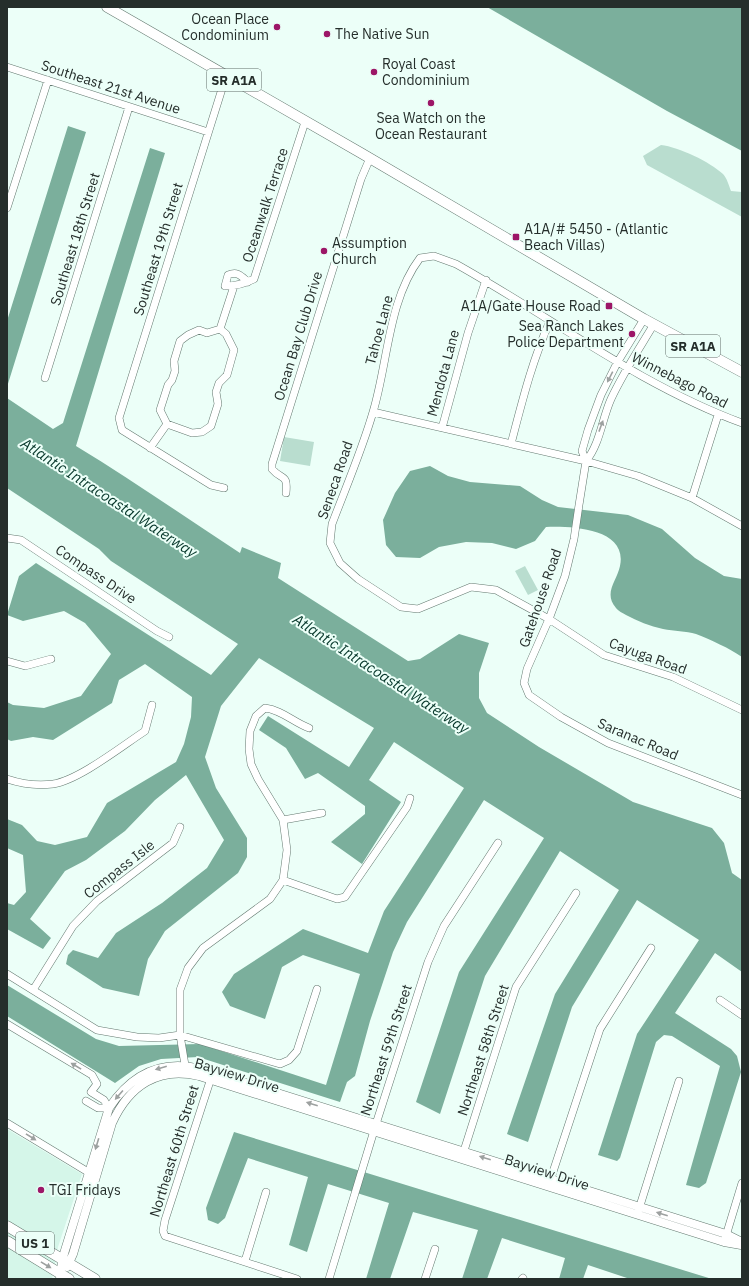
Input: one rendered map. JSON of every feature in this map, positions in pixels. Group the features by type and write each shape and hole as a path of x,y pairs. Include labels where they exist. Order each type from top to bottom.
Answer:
{"main road":[{"name":"SR A1A","path":"107,7 370,158 644,319 742,372"},
{"name":"US 1","path":"7,1226 94,1279"},
{"name":"US 1","path":"7,1241 64,1277"}],"street":[{"name":"Southeast 21st Avenue","path":"7,67 208,132"},
{"name":"Southeast 19th Street","path":"150,448 122,430 119,418 226,76"},
{"path":"7,208 48,80"},
{"name":"Southeast 18th Street","path":"45,378 130,107"},
{"name":"Oceanwalk Terrace","path":"248,282 239,274 234,273 228,275 225,286 234,286 248,282 254,279 305,122"},
{"name":"Ocean Bay Club Drive","path":"286,493 288,482 285,477 274,472 272,469 272,464 361,179 370,158"},
{"name":"Winnebago Road","path":"420,258 434,256 456,264 486,280 627,368 718,415 742,424"},
{"name":"Tahoe Lane","path":"373,412 389,336 405,284 420,258"},
{"name":"Mendota Lane","path":"442,428 468,332 486,280"},
{"path":"220,329 234,286"},
{"name":"Gatehouse Road","path":"586,461 582,451 601,395 617,362 644,319"},
{"path":"511,444 529,374 539,344 550,321"},
{"name":"Gatehouse Road","path":"529,695 524,683 528,669 565,576 574,539 586,461 592,453 611,400 627,368 654,324"},
{"path":"220,329 226,334 234,350 228,375 219,383 216,392 218,404 211,426 202,432 192,433 167,424 160,410 175,371 174,361 180,341 199,330 207,333 220,329"},
{"path":"373,412 586,461 638,476 692,498 742,526"},
{"name":"Seneca Road","path":"373,412 332,524 330,543 340,563 358,579 401,607 418,609 471,587 496,590 549,619"},
{"path":"692,498 718,415"},
{"path":"167,424 150,448 211,485 224,488"},
{"name":"Compass Drive","path":"7,538 20,540 157,631 169,637"},
{"name":"Cayuga Road","path":"549,619 604,655 673,677 742,710"},
{"path":"7,661 25,666 50,659"},
{"name":"Saranac Road","path":"529,695 561,717 608,743 742,796"},
{"path":"7,779 24,784 54,784 79,774 145,731 152,705"},
{"path":"186,1066 180,1035 180,990 188,968 203,948 270,899 283,880 287,850 283,820 258,779 251,764 249,749 250,732 256,716 266,708 276,709 298,724 309,728"},
{"path":"283,880 337,899 345,897 407,807 410,798"},
{"path":"283,820 322,813"},
{"name":"Compass Isle","path":"33,990 73,926 97,901 173,844 180,827"},
{"name":"Northeast 59th Street","path":"329,1279 375,1127 428,962 444,926 498,844"},
{"name":"Northeast 58th Street","path":"463,1155 516,986 576,893"},
{"path":"549,1182 600,1029 651,948"},
{"path":"7,974 97,1030 137,1037 159,1038 180,1035 280,1064 289,1060 297,1051 317,989"},
{"path":"720,1000 742,1015"},
{"path":"7,1024 92,1075 97,1084 91,1092 104,1100 109,1108 116,1114"},
{"name":"Bayview Drive","path":"64,1277 66,1262 88,1172 109,1108 122,1091 143,1075 166,1066 186,1066 211,1076 291,1102 591,1195 742,1244"},
{"name":"Bayview Drive","path":"66,1262 116,1114 127,1098 146,1082 186,1066"},
{"name":"Northeast 60th Street","path":"211,1076 164,1220 163,1231 165,1236 244,1261"},
{"path":"639,1211 679,1081"},
{"path":"86,1101 98,1108 109,1108"},
{"path":"7,1123 88,1172"},
{"path":"725,1238 742,1183"},
{"path":"266,1192 244,1261 297,1279"},
{"path":"425,1279 435,1249"}],"shaded area":[{"path":"661,145 668,146 694,156 723,174 731,191 742,192 742,217 647,165 643,156"},
{"path":"284,437 314,442 310,466 280,461"},
{"path":"525,566 538,590 528,595 515,571"},
{"path":"7,1129 82,1174 58,1247 52,1279 7,1279"}],"water":[{"path":"487,7 742,7 742,151 667,111"},
{"path":"68,126 86,132 7,387 7,321"},
{"name":"Atlantic Intracoastal Waterway","path":"150,148 165,153 76,446 138,485 240,553 242,547 281,563 278,578 408,661 420,659 459,634 489,643 479,673 479,698 487,713 539,747 633,802 712,828 724,843 732,873 742,880 742,972 715,953 675,1013 731,1049 737,1056 741,1072 706,1183 699,1188 686,1185 720,1066 672,1036 664,1035 656,1042 620,1158 617,1161 598,1155 637,1034 699,940 637,900 572,1007 528,1142 507,1134 555,994 619,890 560,851 485,976 440,1114 416,1102 459,972 544,838 484,800 407,922 393,952 370,1021 355,1076 347,1082 340,1102 198,1057 161,1059 139,1066 115,1083 7,1016 7,985 96,1039 119,1046 200,1044 326,1085 360,974 303,955 282,967 265,1019 230,1006 222,992 234,974 303,929 368,953 384,911 464,788 394,742 369,780 401,802 362,864 331,842 365,814 365,806 318,773 305,779 286,748 259,730 268,716 349,767 374,728 259,658 221,706 205,757 216,788 247,838 247,857 238,873 165,931 148,959 139,996 103,988 66,964 68,955 73,950 98,958 116,933 162,903 207,868 224,840 186,775 155,800 125,831 86,860 65,871 30,919 51,938 43,949 7,929 7,903 14,905 26,892 23,855 7,848 7,819 22,825 37,841 55,845 87,837 107,803 176,762 184,744 191,717 192,697 145,664 119,680 112,703 53,740 33,737 11,741 7,739 7,702 13,705 44,708 81,696 111,654 85,623 64,611 23,621 7,615 19,576 36,563 211,675 238,644 111,561 99,549 7,488 7,398 53,429 63,423"},
{"path":"430,466 448,476 470,482 520,486 542,500 558,507 628,515 662,529 695,558 724,576 742,579 742,657 720,644 696,634 653,626 626,615 618,610 612,603 611,592 620,566 620,553 615,544 607,537 595,532 569,527 546,527 535,541 516,549 492,543 466,542 439,547 420,558 396,557 386,545 383,520 395,493 410,471"},
{"path":"234,1132 712,1279 630,1279 588,1265 583,1279 559,1279 565,1258 502,1238 487,1279 462,1279 478,1230 413,1212 390,1279 366,1279 389,1203 328,1184 307,1252 289,1245 308,1177 248,1158 225,1218 218,1224 208,1220 206,1208"}],"place":[{"name":"Ocean Place Condominium","path":"277,27"},
{"name":"The Native Sun","path":"327,34"},
{"name":"Royal Coast Condominium","path":"374,72"},
{"name":"Sea Watch on the Ocean Restaurant","path":"431,103"},
{"name":"A1A/# 5450 - (Atlantic Beach Villas)","path":"516,237"},
{"name":"Assumption Church","path":"324,251"},
{"name":"A1A/Gate House Road","path":"609,306"},
{"name":"Sea Ranch Lakes Police Department","path":"632,334"},
{"name":"TGI Fridays","path":"41,1190"}]}
